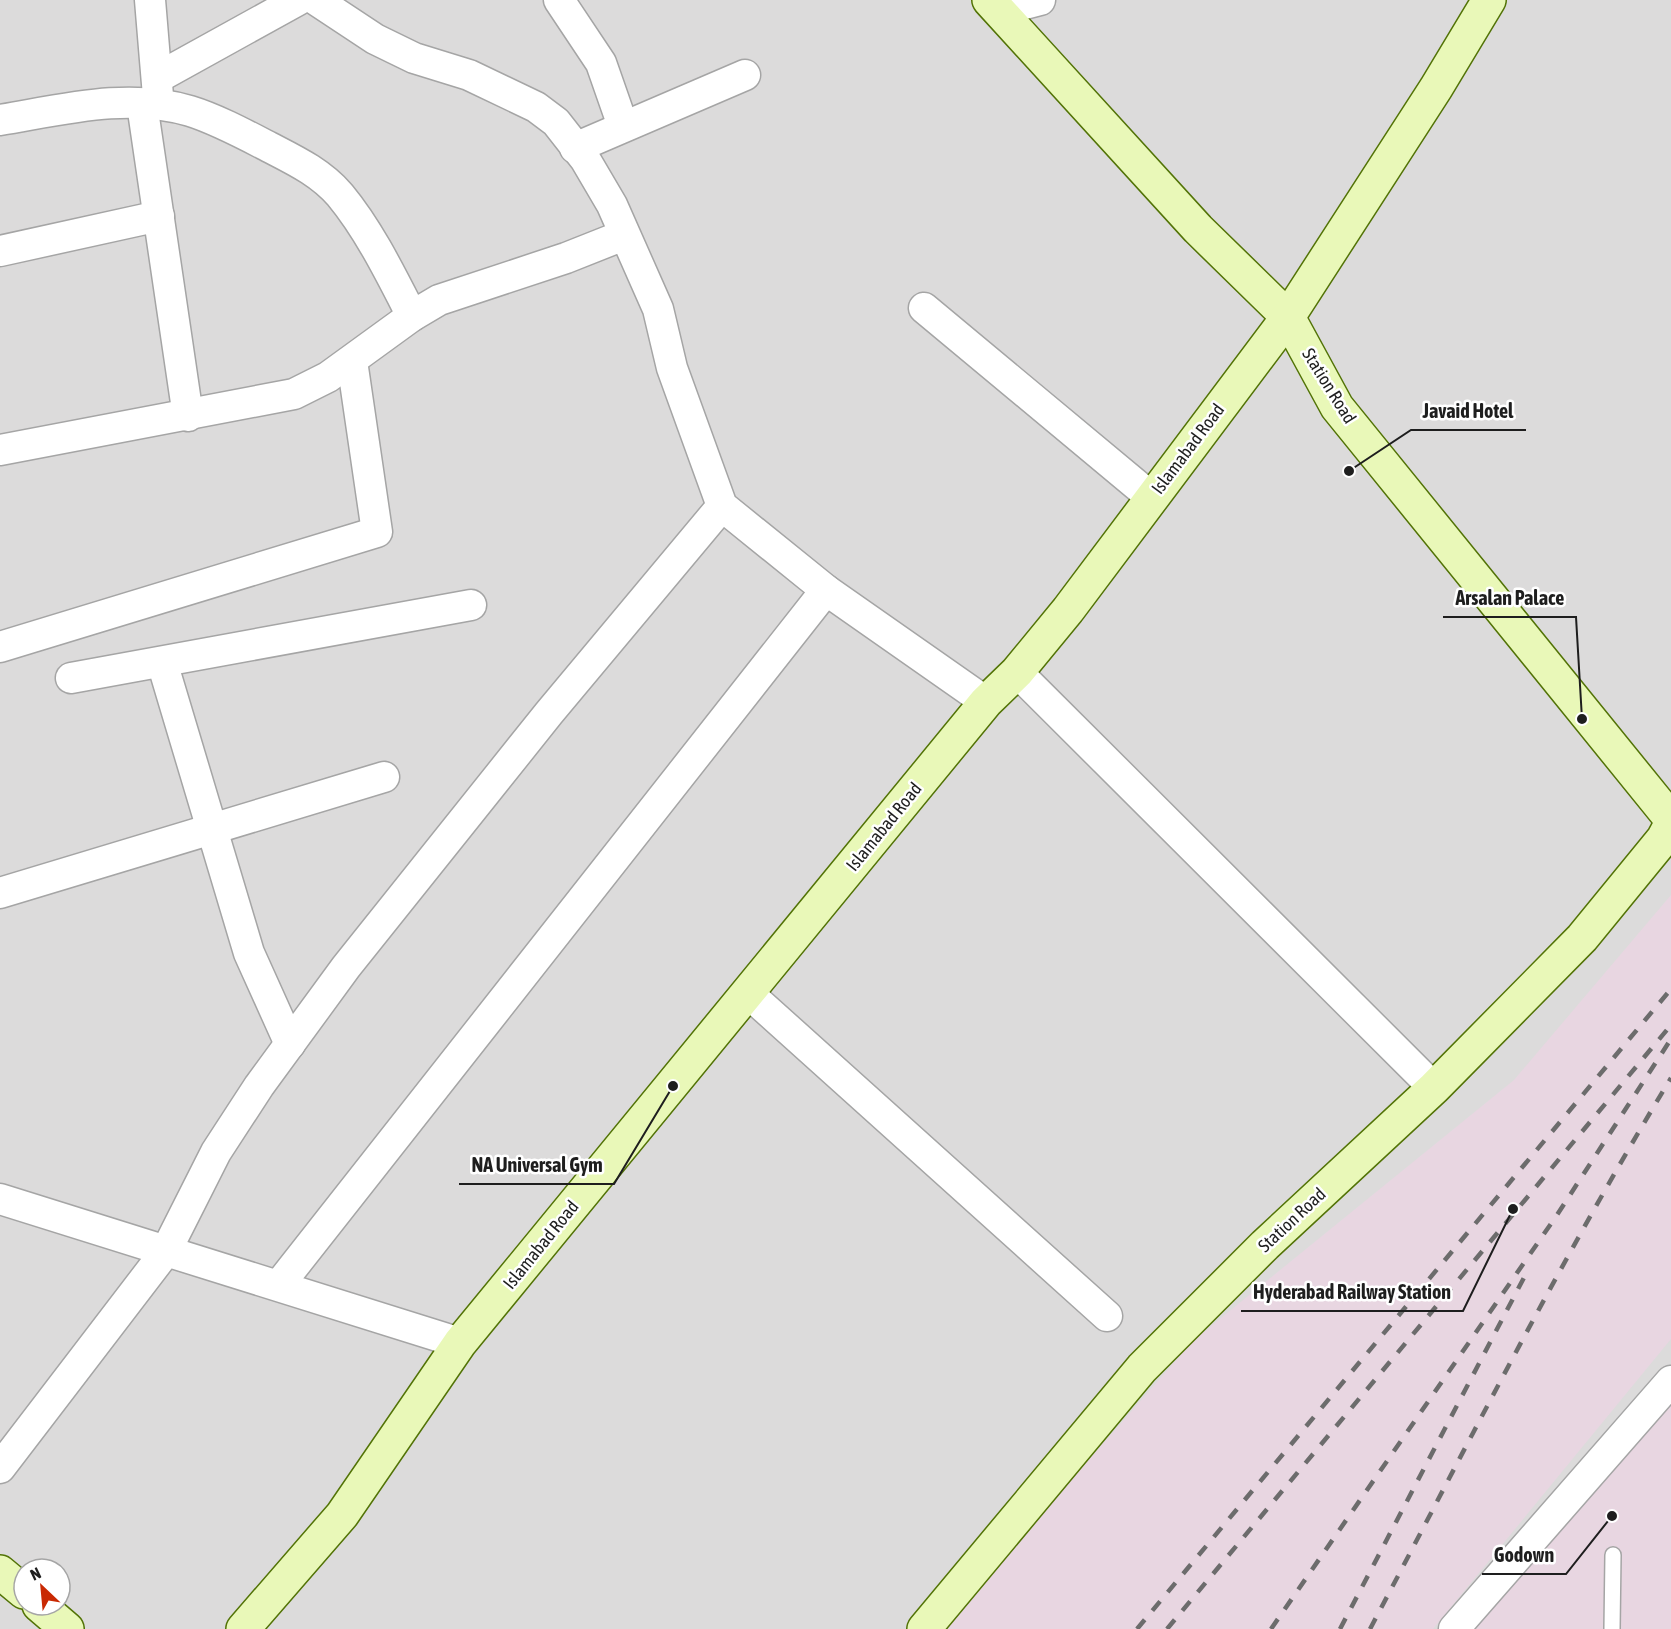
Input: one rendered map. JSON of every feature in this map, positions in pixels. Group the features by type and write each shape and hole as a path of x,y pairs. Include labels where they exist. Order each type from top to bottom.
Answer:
{"street":[{"path":"150,0 159,216 188,416"},
{"path":"0,120 153,96 298,0"},
{"path":"316,0 375,39 404,53 469,75 536,107 556,122 585,159 612,206 658,309 672,368 722,506 826,590 986,702"},
{"path":"559,0 601,63 623,126"},
{"name":"Islamabad Road","path":"243,1629 342,1515 460,1344 986,702 1017,672 1068,610 1287,317 1436,88 1489,0"},
{"name":"Station Road","path":"924,1629 1142,1368 1265,1245 1434,1088 1582,938 1663,839 1671,822 1337,407 1287,317 1198,230 1014,3"},
{"path":"575,148 745,75"},
{"path":"153,96 253,138 315,172 339,194 358,220 412,316"},
{"path":"0,251 159,216"},
{"path":"0,450 294,394 328,377 412,316 439,300 566,258 624,235"},
{"path":"924,308 1151,497"},
{"path":"0,647 377,532 352,361"},
{"path":"0,1468 166,1251 216,1152 346,967 549,713 722,506"},
{"path":"279,1285 826,590"},
{"path":"71,678 471,605"},
{"path":"162,662 249,953 290,1044"},
{"path":"1017,672 1434,1088"},
{"path":"0,893 384,777"},
{"path":"748,993 1107,1316"},
{"path":"0,1199 279,1285 460,1344"},
{"path":"1454,1629 1666,1395"},
{"path":"0,1572 12,1582"},
{"path":"53,1617 67,1629"}],"lane":[{"path":"1612,1629 1613,1555"}],"shaded area":[{"path":"0,0 1671,0 1671,1629 0,1629"},
{"path":"1671,895 1671,1339 1433,1629 940,1629 1194,1340 1514,1080"},
{"path":"1671,1403 1671,1629 1454,1629"}],"railway":[{"path":"1137,1629 1671,989"},
{"path":"1167,1629 1671,1025"},
{"path":"1271,1629 1557,1215 1671,1039"},
{"path":"1370,1629 1554,1282 1671,1078"},
{"path":"1340,1629 1529,1268"}],"place":[{"name":"Javaid Hotel","path":"1349,471"},
{"name":"Arsalan Palace","path":"1582,719"},
{"name":"NA Universal Gym","path":"673,1086"},
{"name":"Hyderabad Railway Station","path":"1513,1209"},
{"name":"Godown","path":"1612,1516"}]}
